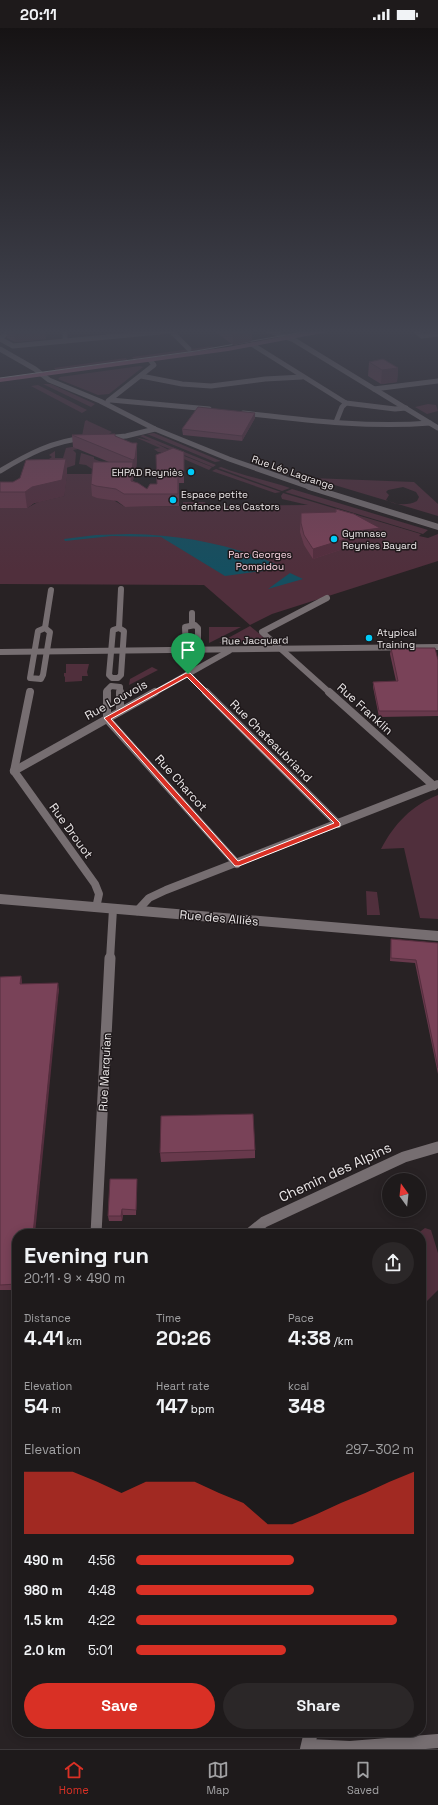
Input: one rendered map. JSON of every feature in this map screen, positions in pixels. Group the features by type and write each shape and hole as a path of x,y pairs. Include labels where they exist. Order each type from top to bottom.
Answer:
{"main road":[{"name":"Rue des Alliés","path":"0,899 438,936"}],"street":[{"name":"Rue Léo Lagrange","path":"116,409 155,429 229,459 313,489 438,527"},
{"path":"211,409 218,410"},
{"path":"336,422 341,409"},
{"path":"408,409 438,428"},
{"path":"236,412 390,426 430,423"},
{"path":"100,438 126,436 155,429"},
{"path":"0,471 49,444 66,440 94,438"},
{"path":"120,628 112,630 109,675 112,678 118,678 121,675 124,631 120,628 121,589"},
{"path":"44,628 51,590"},
{"name":"Rue Franklin","path":"328,598 262,632 436,785"},
{"path":"192,613 192,625"},
{"path":"186,650 185,627 195,625 198,628 198,650"},
{"path":"44,628 50,632 43,675 41,679 30,678 38,631 44,628"},
{"name":"Rue Jacquard","path":"0,652 438,648"},
{"name":"Rue Louvois","path":"14,771 230,650"},
{"name":"Rue Chateaubriand","path":"188,674 338,824"},
{"path":"107,718 107,690 111,686 120,687 120,711"},
{"path":"14,771 30,691"},
{"name":"Rue Charcot","path":"107,718 237,864"},
{"name":"Rue Drouot","path":"14,771 95,884 99,894 96,908"},
{"path":"137,911 149,898 436,785"},
{"name":"Rue Marquian","path":"96,1229 113,909"},
{"name":"Chemin des Alpins","path":"255,1229 264,1222 383,1166 404,1157 438,1147"},
{"path":"309,1742 350,1748 438,1741"}],"green space":[{"path":"75,409 87,410 82,413"},
{"path":"419,409 437,409 438,411 427,414"},
{"path":"87,420 112,432 109,434 82,436 85,421"},
{"path":"154,433 221,461 215,462 147,434"},
{"path":"143,435 216,465 213,467 155,443 212,467 209,470 170,453 158,452 154,449 160,448 135,437 151,441 140,436"},
{"path":"78,447 78,449 73,450 76,453 75,465 66,468 37,467 52,457 49,455 55,451 55,458 63,458 66,448"},
{"path":"81,453 94,457 94,459 107,464 92,469 86,465 79,464"},
{"path":"221,467 290,488 282,491 218,468"},
{"path":"216,469 281,492 275,493 212,471"},
{"name":"Parc Georges Pompidou","path":"67,474 94,474 115,501 125,507 183,506 183,502 205,502 206,506 308,505 282,499 281,496 283,493 421,534 419,536 428,538 438,534 438,561 272,614 250,625 204,585 0,584 0,508 27,508 38,502 64,496"},
{"path":"311,478 414,482 438,504 438,516 397,504 413,503 417,501 419,497 416,492 403,487 388,490 386,492 389,495 386,500 389,501"},
{"path":"292,489 428,530 423,534 285,492"},
{"path":"250,626 269,642 219,643"},
{"path":"209,627 241,627 209,643"},
{"path":"66,664 89,664 87,672 88,676 82,676 82,681 65,682 64,673 66,673"},
{"path":"152,667 158,670 129,685 130,679"},
{"path":"438,795 438,919 420,918 404,848 381,849 392,831 405,816 420,804"},
{"path":"366,891 377,892 380,915 367,915"},
{"path":"425,1228 431,1230 438,1253 438,1290 426,1302 426,1229 424,1229"}],"water":[{"path":"130,534 170,536 228,547 285,568 225,576 161,537 112,536 65,541 64,539 96,535"},
{"path":"290,573 303,579 268,589"}],"building":[{"path":"196,409 220,409 255,413 242,436 182,429"},
{"path":"115,434 115,436 132,443 137,443 135,458 133,460 72,435"},
{"path":"173,448 184,452 184,471 178,471 178,494 124,494 116,489 91,484 93,462 133,462 131,481 138,483 147,489 150,484 157,484 156,455"},
{"path":"66,459 62,480 32,487 25,492 0,492 0,482 13,482 20,478 26,460"},
{"path":"336,509 354,514 380,528 350,532 355,536 313,549 304,535 301,523 301,513 336,512"},
{"path":"391,648 435,648 438,660 438,711 379,711 373,682 398,681"},
{"path":"391,939 438,943 438,1068 416,960 391,958"},
{"path":"21,976 20,984 58,983 33,1229 12,1229 12,1284 0,1285 0,977"},
{"path":"253,1114 255,1150 160,1153 161,1116"},
{"path":"110,1179 137,1179 136,1210 122,1209 121,1216 108,1216"}],"place":[{"name":"EHPAD Reyniès","path":"191,472"},
{"name":"Espace petite enfance Les Castors","path":"173,500"},
{"name":"Gymnase Reynies Bayard","path":"334,539"},
{"name":"Atypical Training","path":"369,638"}],"route":[{"path":"188,674 338,824 237,864 107,718 188,674"}]}
